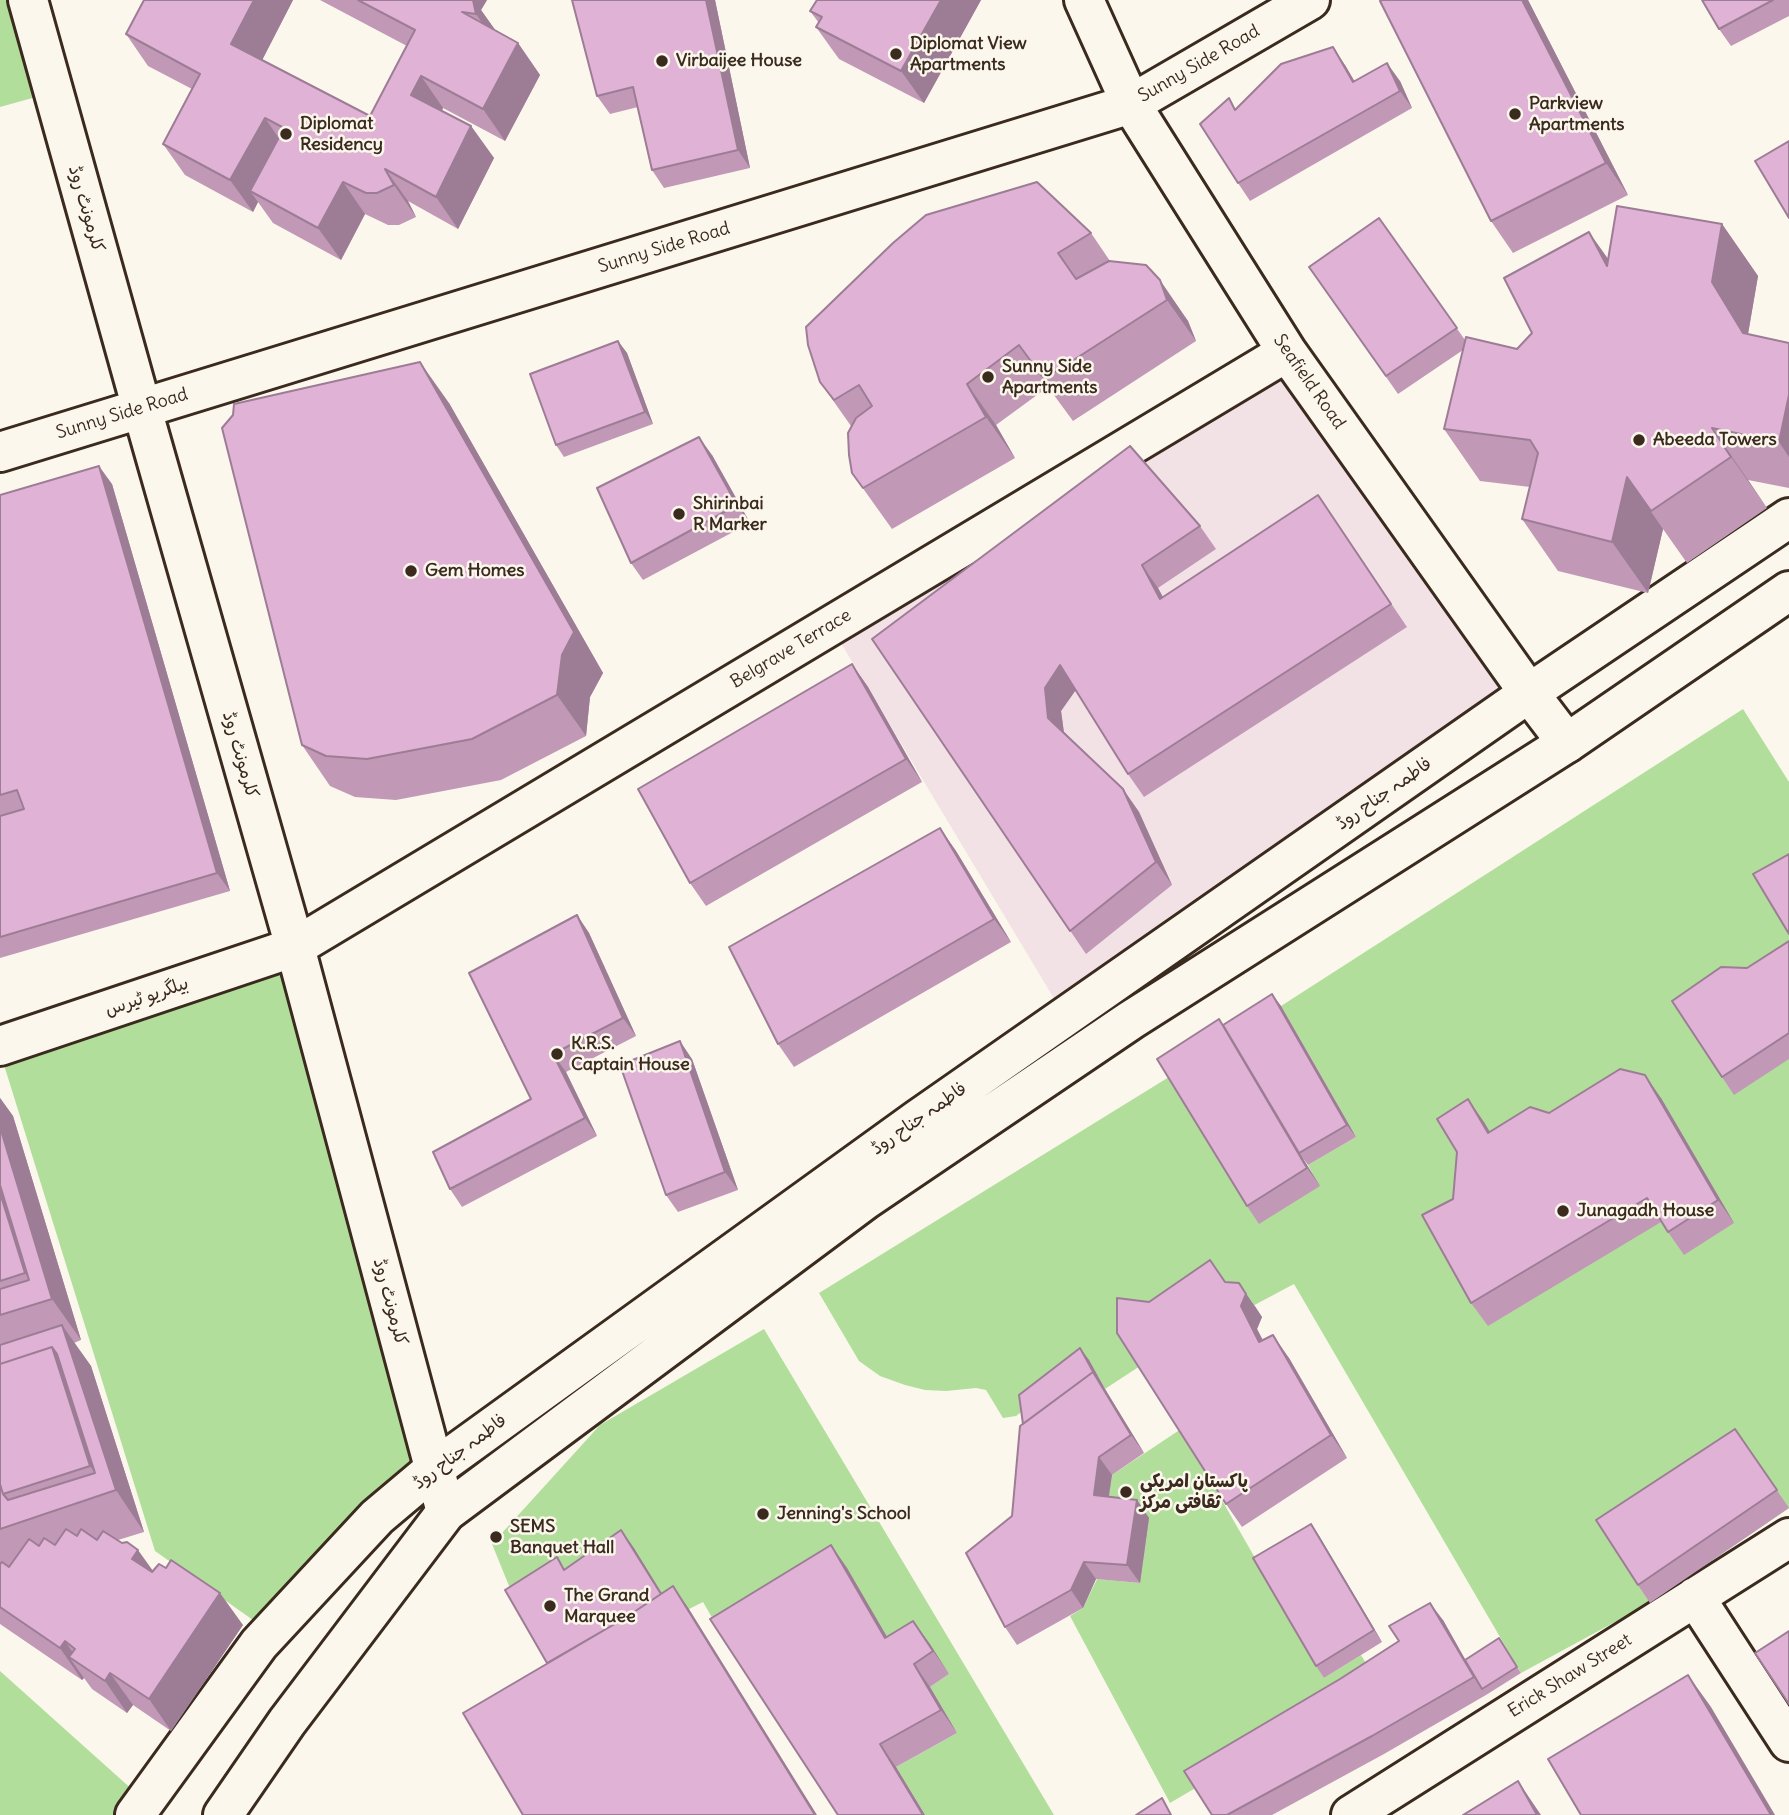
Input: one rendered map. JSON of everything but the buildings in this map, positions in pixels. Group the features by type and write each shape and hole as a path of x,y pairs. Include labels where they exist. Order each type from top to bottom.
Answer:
{"street":[{"name":"کلرمونٹ روڈ","path":"28,0 295,947 446,1512"},
{"name":"Seafield Road","path":"1084,0 1130,104 1287,352 1567,743"},
{"name":"Sunny Side Road","path":"0,452 1130,104 1310,0"},
{"name":"Belgrave Terrace","path":"295,947 1287,352"},
{"name":"فاطمہ جناح روڈ","path":"135,1815 259,1644 377,1517 434,1469 918,1120 1529,693 1789,518"},
{"name":"فاطمہ جناح روڈ","path":"222,1815 287,1723 446,1512 876,1192 1131,1020 1567,743 1789,591"},
{"name":"بیلگریو ٹیرس","path":"0,1046 295,947"},
{"name":"Erick Shaw Street","path":"1352,1815 1789,1538"},
{"path":"1695,1597 1789,1742"}],"shaded area":[{"path":"1287,352 1529,693 1065,1017 830,625"}],"green space":[{"path":"0,0 28,0 54,92 0,107"},
{"path":"1743,709 1789,782 1789,1508 1650,1603 1521,1673 1294,1284 1140,1366 1105,1389 1088,1360 1016,1416 1003,1418 986,1390 925,1390 880,1376 859,1361 819,1293 1169,1077 1319,1186 1308,1165 1356,1137 1281,1006"},
{"path":"291,953 434,1469 270,1632 155,1551 0,1052"},
{"name":"Jenning's School","path":"764,1329 1054,1815 925,1815 896,1767 957,1733 930,1687 949,1674 726,1642 703,1602 677,1618 518,1608 492,1544 600,1425"},
{"path":"1181,1429 1324,1678 1361,1655 1377,1681 1170,1803 1070,1616 1083,1608 1097,1579 1140,1583 1106,1513 1112,1475"},
{"path":"0,1671 145,1801 129,1815 0,1815"}],"place":[{"name":"Diplomat View Apartments","path":"896,54"},
{"name":"Virbaijee House","path":"662,61"},
{"name":"Parkview Apartments","path":"1515,114"},
{"name":"Diplomat Residency","path":"286,134"},
{"name":"Sunny Side Apartments","path":"988,377"},
{"name":"Abeeda Towers","path":"1639,440"},
{"name":"Shirinbai R Marker","path":"679,514"},
{"name":"Gem Homes","path":"411,571"},
{"name":"K.R.S. Captain House","path":"557,1054"},
{"name":"Junagadh House","path":"1563,1211"},
{"name":"پاکستان امریکی ثقافتی مرکز","path":"1126,1492"},
{"name":"Jenning's School","path":"763,1514"},
{"name":"SEMS Banquet Hall","path":"496,1537"},
{"name":"The Grand Marquee","path":"550,1606"}]}
